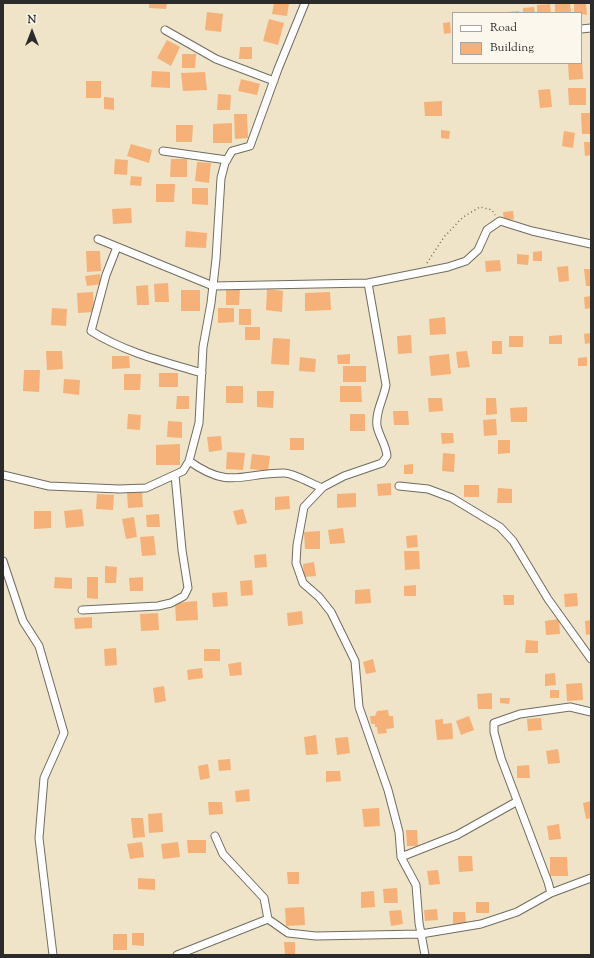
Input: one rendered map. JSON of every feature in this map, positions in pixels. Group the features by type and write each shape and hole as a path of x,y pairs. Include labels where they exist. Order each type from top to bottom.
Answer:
{"street":[{"path":"3,475 49,486 119,489 146,488 183,471 189,461 199,423 203,347 213,286 221,178 227,160 232,151 250,146 305,3"},
{"path":"165,30 216,59 274,81"},
{"path":"163,151 227,160"},
{"path":"98,239 213,286 368,283 448,267 466,261 478,250 487,230 500,221 532,231 591,244"},
{"path":"117,247 106,275 91,331 102,338 125,348 202,373"},
{"path":"368,283 386,385 384,399 377,414 377,426 386,448 387,456 382,463 344,476 322,488 304,507 297,544 296,563 303,583 319,597 331,612 355,661 359,707 388,790 399,832 401,857 416,885 419,924 425,955"},
{"path":"189,461 205,472 226,479 286,473 322,488"},
{"path":"82,610 158,606 184,596 188,588 182,550 175,475"},
{"path":"399,486 428,489 452,498 500,527 513,541 548,599 591,659"},
{"path":"3,561 23,621 39,646 64,733 44,778 39,838 53,955"},
{"path":"551,893 516,802 501,758 494,732 494,723 520,714 570,707 591,712"},
{"path":"401,857 457,835 516,802"},
{"path":"215,836 223,854 264,898 268,920 288,933 316,936 421,934 481,924 517,912 551,893 591,878"},
{"path":"177,955 268,920"}],"path":[{"path":"422,271 444,237 463,217 480,207 492,210 500,221"}],"building":[{"path":"149,3 167,3 166,9 149,8"},
{"path":"274,3 289,3 287,16 272,14"},
{"path":"555,3 570,3 571,12 555,12"},
{"path":"574,3 586,3 587,15 582,14 582,12 574,12"},
{"path":"550,4 551,12 537,12 537,5"},
{"path":"534,7 535,12 523,12 523,8"},
{"path":"207,12 223,14 221,32 205,30"},
{"path":"269,19 284,23 278,45 263,41"},
{"path":"450,22 451,33 444,34 443,23"},
{"path":"167,40 180,47 171,66 157,58"},
{"path":"240,47 252,47 252,59 239,59"},
{"path":"182,54 196,54 195,68 182,68"},
{"path":"582,59 583,79 569,80 568,64 582,64"},
{"path":"152,71 170,72 170,88 151,87"},
{"path":"205,72 207,90 183,91 181,73"},
{"path":"241,79 260,84 257,95 238,91"},
{"path":"86,81 101,81 101,98 86,98"},
{"path":"568,88 586,88 586,105 569,105"},
{"path":"550,89 552,107 540,108 538,90"},
{"path":"218,94 231,95 230,110 217,110"},
{"path":"104,97 114,98 114,110 104,109"},
{"path":"442,101 442,116 425,116 424,102"},
{"path":"581,113 591,113 591,134 582,134"},
{"path":"234,114 247,114 248,138 235,139"},
{"path":"232,123 232,143 213,143 213,124"},
{"path":"176,125 193,125 192,142 176,142"},
{"path":"441,130 450,131 449,139 441,138"},
{"path":"564,131 575,133 573,148 562,146"},
{"path":"584,142 591,142 591,155 585,156"},
{"path":"131,144 152,150 149,163 127,156"},
{"path":"115,159 128,160 127,175 114,174"},
{"path":"171,159 187,159 187,177 170,177"},
{"path":"197,162 211,163 209,183 195,181"},
{"path":"131,176 142,177 141,186 130,185"},
{"path":"156,184 175,184 174,202 156,202"},
{"path":"192,188 208,188 208,205 192,204"},
{"path":"131,208 132,223 113,224 112,209"},
{"path":"513,211 514,219 504,221 503,212"},
{"path":"186,231 207,233 206,248 185,247"},
{"path":"86,251 100,251 101,271 87,272"},
{"path":"542,251 542,261 533,261 533,252"},
{"path":"517,254 529,255 528,265 517,264"},
{"path":"500,260 501,271 486,272 485,261"},
{"path":"568,266 569,281 559,282 557,267"},
{"path":"584,269 591,269 591,286 586,286"},
{"path":"100,274 101,284 87,286 85,276"},
{"path":"168,283 169,302 155,302 154,284"},
{"path":"148,285 149,305 137,305 136,286"},
{"path":"267,289 283,291 282,312 266,310"},
{"path":"181,290 200,290 200,311 181,311"},
{"path":"226,290 240,290 239,305 226,305"},
{"path":"93,292 94,312 78,313 77,293"},
{"path":"330,292 331,310 305,311 305,293"},
{"path":"591,296 591,308 585,309 584,297"},
{"path":"52,308 67,309 66,326 51,325"},
{"path":"218,308 234,308 234,322 218,323"},
{"path":"239,309 251,309 251,325 239,325"},
{"path":"445,317 446,334 430,335 429,319"},
{"path":"245,327 260,327 260,340 245,340"},
{"path":"591,333 591,343 585,344 584,334"},
{"path":"411,335 412,353 398,354 397,336"},
{"path":"562,335 562,344 549,344 549,336"},
{"path":"509,336 523,336 523,347 509,347"},
{"path":"273,338 290,339 289,365 271,364"},
{"path":"492,341 502,341 502,354 492,354"},
{"path":"46,351 62,351 63,369 47,370"},
{"path":"467,351 470,367 458,368 456,352"},
{"path":"350,354 350,364 338,364 337,355"},
{"path":"449,354 451,374 431,376 429,356"},
{"path":"112,356 129,356 130,368 112,369"},
{"path":"300,357 316,359 315,372 299,371"},
{"path":"587,357 587,366 578,366 578,358"},
{"path":"343,366 366,366 366,382 343,382"},
{"path":"24,370 40,370 39,392 23,391"},
{"path":"159,373 178,373 178,387 159,387"},
{"path":"124,374 141,374 140,390 124,390"},
{"path":"64,379 80,380 79,395 63,393"},
{"path":"226,386 243,386 243,403 226,403"},
{"path":"340,386 361,386 362,402 340,402"},
{"path":"257,391 274,391 273,408 257,407"},
{"path":"177,396 189,396 189,409 176,409"},
{"path":"428,398 442,398 443,411 429,412"},
{"path":"486,398 496,398 497,414 486,415"},
{"path":"527,407 527,422 511,422 510,408"},
{"path":"393,411 408,411 409,425 394,425"},
{"path":"128,414 141,415 140,430 127,429"},
{"path":"350,414 365,414 365,431 350,431"},
{"path":"496,419 497,435 484,436 483,420"},
{"path":"168,421 182,422 182,438 167,437"},
{"path":"441,433 453,433 454,443 442,444"},
{"path":"221,436 222,450 209,452 207,437"},
{"path":"290,438 304,438 304,450 290,450"},
{"path":"498,440 510,440 510,453 498,454"},
{"path":"180,444 180,465 156,465 156,445"},
{"path":"227,452 245,453 243,470 226,469"},
{"path":"443,453 455,454 454,472 442,471"},
{"path":"252,454 270,456 268,471 250,469"},
{"path":"413,464 413,474 404,474 404,465"},
{"path":"391,483 391,495 378,496 377,484"},
{"path":"464,485 479,485 479,497 464,497"},
{"path":"498,488 512,489 512,503 497,503"},
{"path":"142,492 143,507 128,508 127,493"},
{"path":"356,493 356,507 337,508 337,494"},
{"path":"97,494 114,495 113,510 96,509"},
{"path":"289,496 290,509 275,510 275,497"},
{"path":"82,509 84,526 66,528 64,511"},
{"path":"243,509 247,523 237,525 233,511"},
{"path":"34,511 51,511 51,528 34,529"},
{"path":"159,514 160,527 147,527 146,515"},
{"path":"134,517 137,537 126,539 122,519"},
{"path":"343,528 345,543 330,544 328,530"},
{"path":"320,531 320,549 305,549 304,532"},
{"path":"417,535 418,547 407,548 406,536"},
{"path":"154,536 156,555 142,556 140,537"},
{"path":"404,551 419,551 420,569 405,570"},
{"path":"266,554 267,567 255,568 254,555"},
{"path":"314,562 316,576 304,577 303,564"},
{"path":"105,566 117,567 116,583 105,583"},
{"path":"55,577 72,578 72,589 54,588"},
{"path":"87,577 98,577 98,599 87,598"},
{"path":"143,577 143,591 130,591 129,578"},
{"path":"252,580 253,595 241,596 240,581"},
{"path":"416,585 416,596 404,596 404,586"},
{"path":"370,589 371,603 355,604 355,590"},
{"path":"227,592 228,606 213,607 212,593"},
{"path":"577,593 578,606 565,607 564,594"},
{"path":"503,595 514,595 514,605 504,605"},
{"path":"197,601 198,620 176,621 175,603"},
{"path":"302,611 303,624 288,626 287,613"},
{"path":"158,613 159,630 141,631 140,614"},
{"path":"92,617 92,628 75,629 74,618"},
{"path":"559,619 560,634 546,635 545,621"},
{"path":"591,620 591,634 586,635 585,621"},
{"path":"526,640 538,641 538,653 525,653"},
{"path":"116,648 117,665 105,666 104,649"},
{"path":"204,649 220,649 220,661 204,661"},
{"path":"373,659 376,672 366,674 363,662"},
{"path":"241,662 242,675 230,676 228,664"},
{"path":"202,668 203,678 188,680 187,670"},
{"path":"555,673 556,685 545,686 545,674"},
{"path":"582,683 583,700 567,701 566,684"},
{"path":"164,686 166,701 155,703 153,688"},
{"path":"550,690 559,690 559,698 550,698"},
{"path":"492,693 492,709 478,709 477,694"},
{"path":"500,698 510,698 509,704 500,703"},
{"path":"388,710 389,716 393,716 394,728 386,729 387,733 378,734 375,724 371,724 370,716 375,716 377,711"},
{"path":"469,716 474,730 461,735 456,721"},
{"path":"541,718 542,730 528,731 527,719"},
{"path":"443,719 443,724 452,723 453,739 437,740 435,720"},
{"path":"316,735 318,754 306,755 304,737"},
{"path":"348,737 350,753 337,755 335,738"},
{"path":"558,749 560,763 548,764 546,751"},
{"path":"230,759 231,770 219,771 218,760"},
{"path":"208,764 210,778 200,780 198,766"},
{"path":"529,765 530,778 517,778 517,766"},
{"path":"326,771 340,771 341,781 326,782"},
{"path":"249,789 250,801 236,802 235,791"},
{"path":"591,801 591,818 586,819 583,803"},
{"path":"208,802 222,802 223,814 209,815"},
{"path":"379,808 380,826 364,827 362,809"},
{"path":"162,813 163,832 149,833 148,814"},
{"path":"131,818 143,818 145,837 133,838"},
{"path":"559,824 561,839 549,840 547,826"},
{"path":"406,830 417,830 418,846 407,846"},
{"path":"187,840 206,840 206,853 188,853"},
{"path":"142,842 144,857 130,859 127,844"},
{"path":"178,842 180,857 163,859 161,844"},
{"path":"458,856 472,856 473,871 459,872"},
{"path":"550,857 567,857 568,876 550,876"},
{"path":"438,870 440,884 429,885 427,871"},
{"path":"287,872 299,872 299,884 288,884"},
{"path":"138,878 155,879 155,890 138,889"},
{"path":"397,888 398,903 384,903 383,889"},
{"path":"374,891 375,907 361,908 361,892"},
{"path":"476,902 489,902 489,913 476,913"},
{"path":"304,907 305,925 286,926 285,908"},
{"path":"437,909 438,920 425,921 424,910"},
{"path":"401,910 403,924 391,926 389,911"},
{"path":"453,912 465,912 466,923 453,924"},
{"path":"132,933 144,933 144,946 132,945"},
{"path":"113,934 127,934 127,950 113,950"},
{"path":"284,942 295,942 295,954 285,954"}]}
